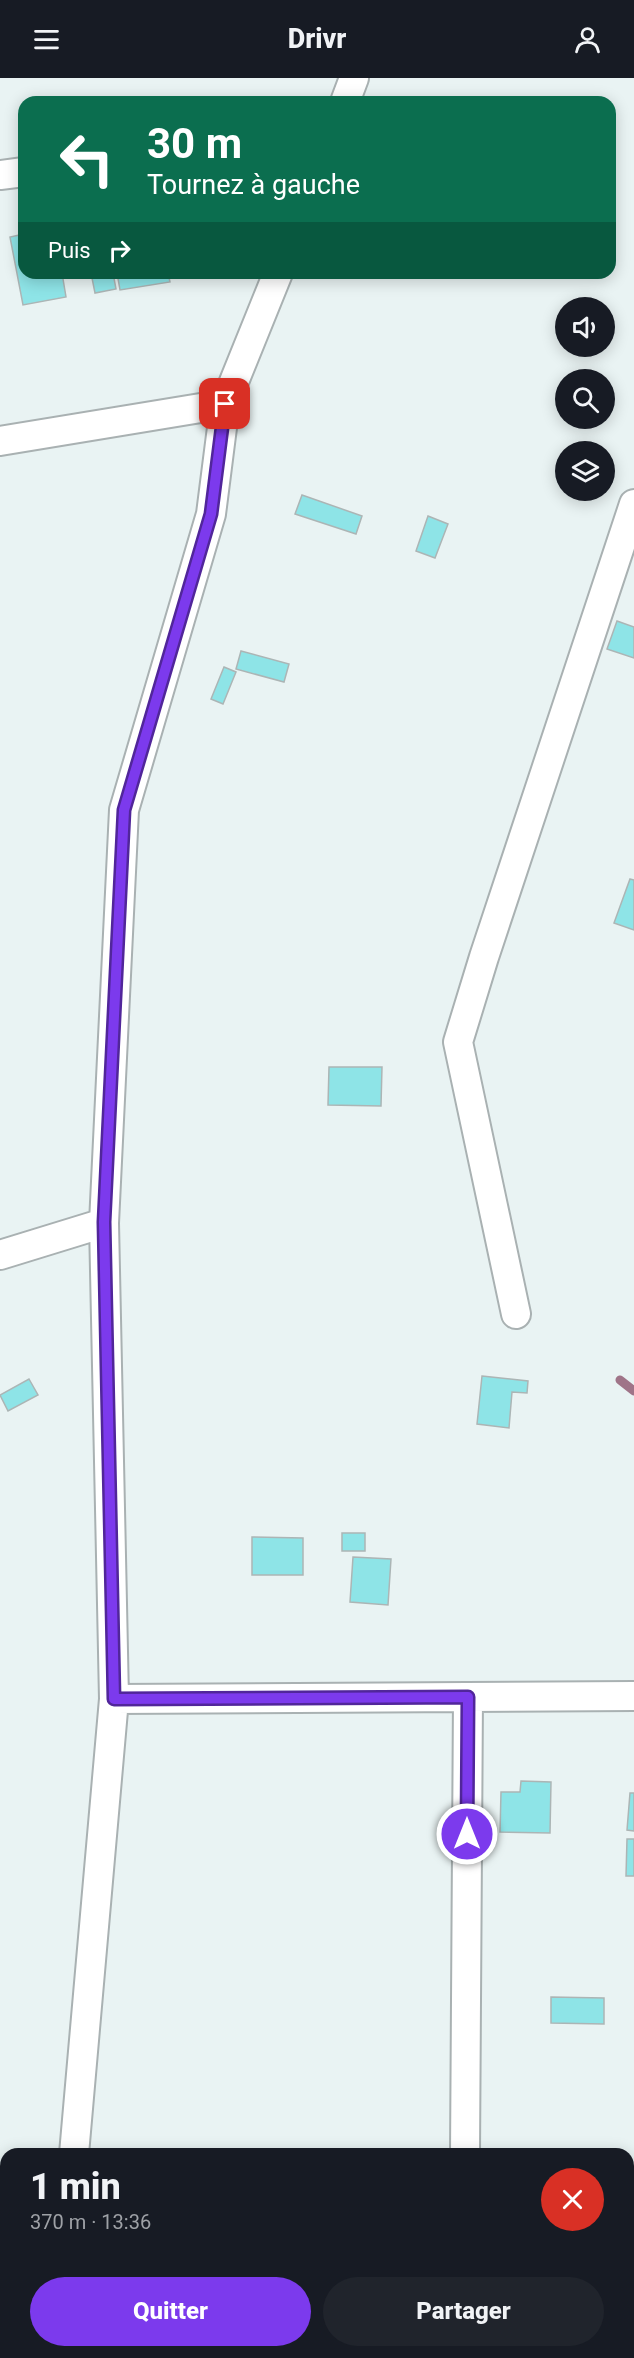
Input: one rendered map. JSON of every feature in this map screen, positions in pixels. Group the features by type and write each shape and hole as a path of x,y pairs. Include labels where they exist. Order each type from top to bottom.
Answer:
{"street":[{"path":"347,96 354,78"},
{"path":"0,175 18,173"},
{"path":"75,2148 114,1699 104,1222 124,810 211,514 225,404 276,279"},
{"path":"0,441 225,404"},
{"path":"516,1314 458,1042 634,504"},
{"path":"0,1254 104,1222"},
{"path":"114,1699 634,1696"},
{"path":"465,2148 468,1697"}],"building":[{"path":"18,235 18,279 10,237"},
{"path":"18,279 63,279 66,297 23,305"},
{"path":"92,279 114,279 116,289 95,293"},
{"path":"118,279 169,279 170,282 120,290"},
{"path":"302,495 362,516 356,534 295,514"},
{"path":"428,516 448,524 435,558 416,551"},
{"path":"617,621 634,627 634,658 607,649"},
{"path":"241,651 289,664 284,682 236,669"},
{"path":"224,667 236,672 223,704 211,699"},
{"path":"630,879 634,880 634,930 614,923"},
{"path":"329,1067 382,1067 381,1106 328,1105"},
{"path":"482,1376 528,1381 527,1393 512,1392 509,1428 477,1424"},
{"path":"29,1379 38,1395 8,1411 0,1395"},
{"path":"342,1533 365,1533 365,1551 342,1551"},
{"path":"252,1537 303,1538 303,1575 252,1575"},
{"path":"353,1557 391,1559 388,1605 350,1602"},
{"path":"521,1781 551,1782 550,1833 500,1832 501,1792 520,1792"},
{"path":"630,1793 634,1793 634,1831 627,1830"},
{"path":"627,1839 634,1839 634,1876 626,1876"},
{"path":"551,1997 604,1998 604,2024 551,2023"}],"waterway":[{"path":"620,1380 634,1391"}],"route":[{"path":"225,404 211,514 124,810 104,1222 114,1699 468,1697 467,1834"}]}
